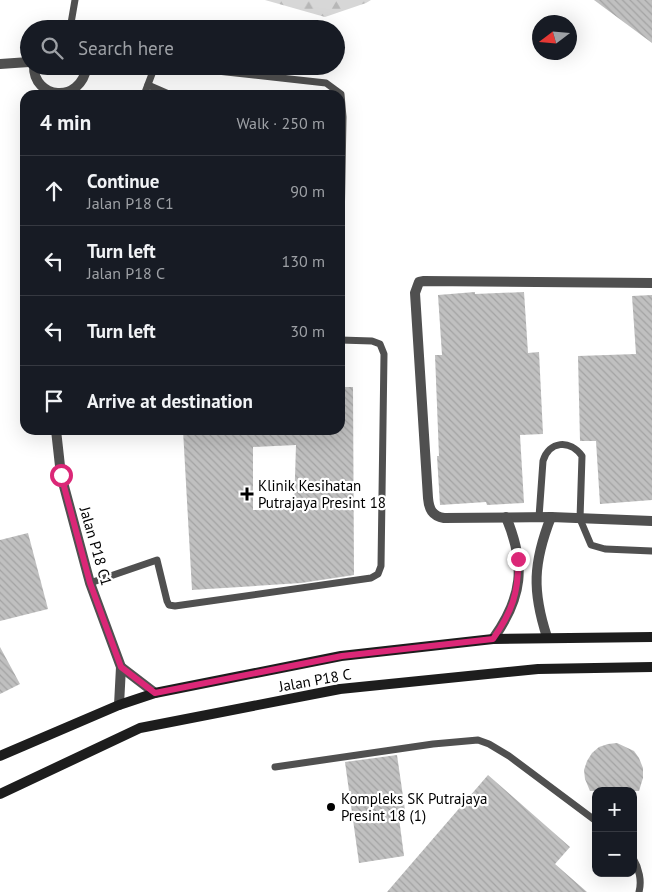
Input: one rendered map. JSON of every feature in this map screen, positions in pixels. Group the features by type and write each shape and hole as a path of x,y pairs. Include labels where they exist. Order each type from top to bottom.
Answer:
{"street":[{"path":"0,64 20,63"},
{"path":"36,75 37,80 48,90"},
{"path":"71,90 82,82 85,75"},
{"path":"652,283 430,281 418,282 415,293 428,498 431,513 437,517 444,518 551,517 652,521"},
{"name":"Jalan P18 C1","path":"57,435 61,475 90,583 121,667 119,705"},
{"path":"493,639 505,622 514,602 518,580 518,559 514,537 506,517"},
{"path":"547,637 539,614 536,564 542,540 551,517"},
{"name":"Jalan P18 C","path":"0,756 119,705 155,693 342,656 493,639 652,636"},
{"path":"121,667 155,693"},
{"name":"Jalan P18 C","path":"0,794 140,728 150,726 340,689 538,669 652,667"}],"lane":[{"path":"72,20 75,0"},
{"path":"146,90 152,75"},
{"path":"253,75 326,83 336,90"},
{"path":"148,85 159,90"},
{"path":"90,583 157,560 166,601 169,605 175,606 371,578 378,574 381,566 384,354 380,344 372,341 345,340"},
{"path":"539,517 543,461 548,450 563,444 574,447 582,456 580,519 588,541 594,547 652,551"},
{"path":"275,767 433,744 478,740 509,756 592,818"},
{"path":"637,864 641,885 639,892"}],"green space":[{"path":"265,0 371,0 325,17"}],"building":[{"path":"594,0 652,0 652,43"},
{"path":"475,292 475,294 524,292 528,353 539,352 543,434 520,435 524,503 487,505 486,502 440,505 435,355 442,355 438,295"},
{"path":"652,295 652,500 600,504 596,441 580,441 578,356 636,354 632,296"},
{"path":"345,387 353,387 354,575 301,583 192,590 183,435 345,435","holes":["296,445 294,509 253,510 253,447"]},
{"path":"28,533 48,609 0,621 0,540"},
{"path":"0,647 20,684 0,694"},
{"path":"617,743 634,751 639,758 643,768 643,778 639,791 637,791 637,787 592,787 592,791 590,791 585,779 584,770 587,761 599,747"},
{"path":"397,755 406,817 399,818 404,856 359,863 345,762"},
{"path":"488,775 570,847 555,864 587,892 387,892"}],"place":[{"name":"Klinik Kesihatan Putrajaya Presint 18","path":"247,494"},
{"name":"Kompleks SK Putrajaya Presint 18 (1)","path":"331,807"}],"route":[{"path":"61,475 90,583 121,667 155,693 342,656 493,639 505,622 514,602 518,580 518,559"}]}
